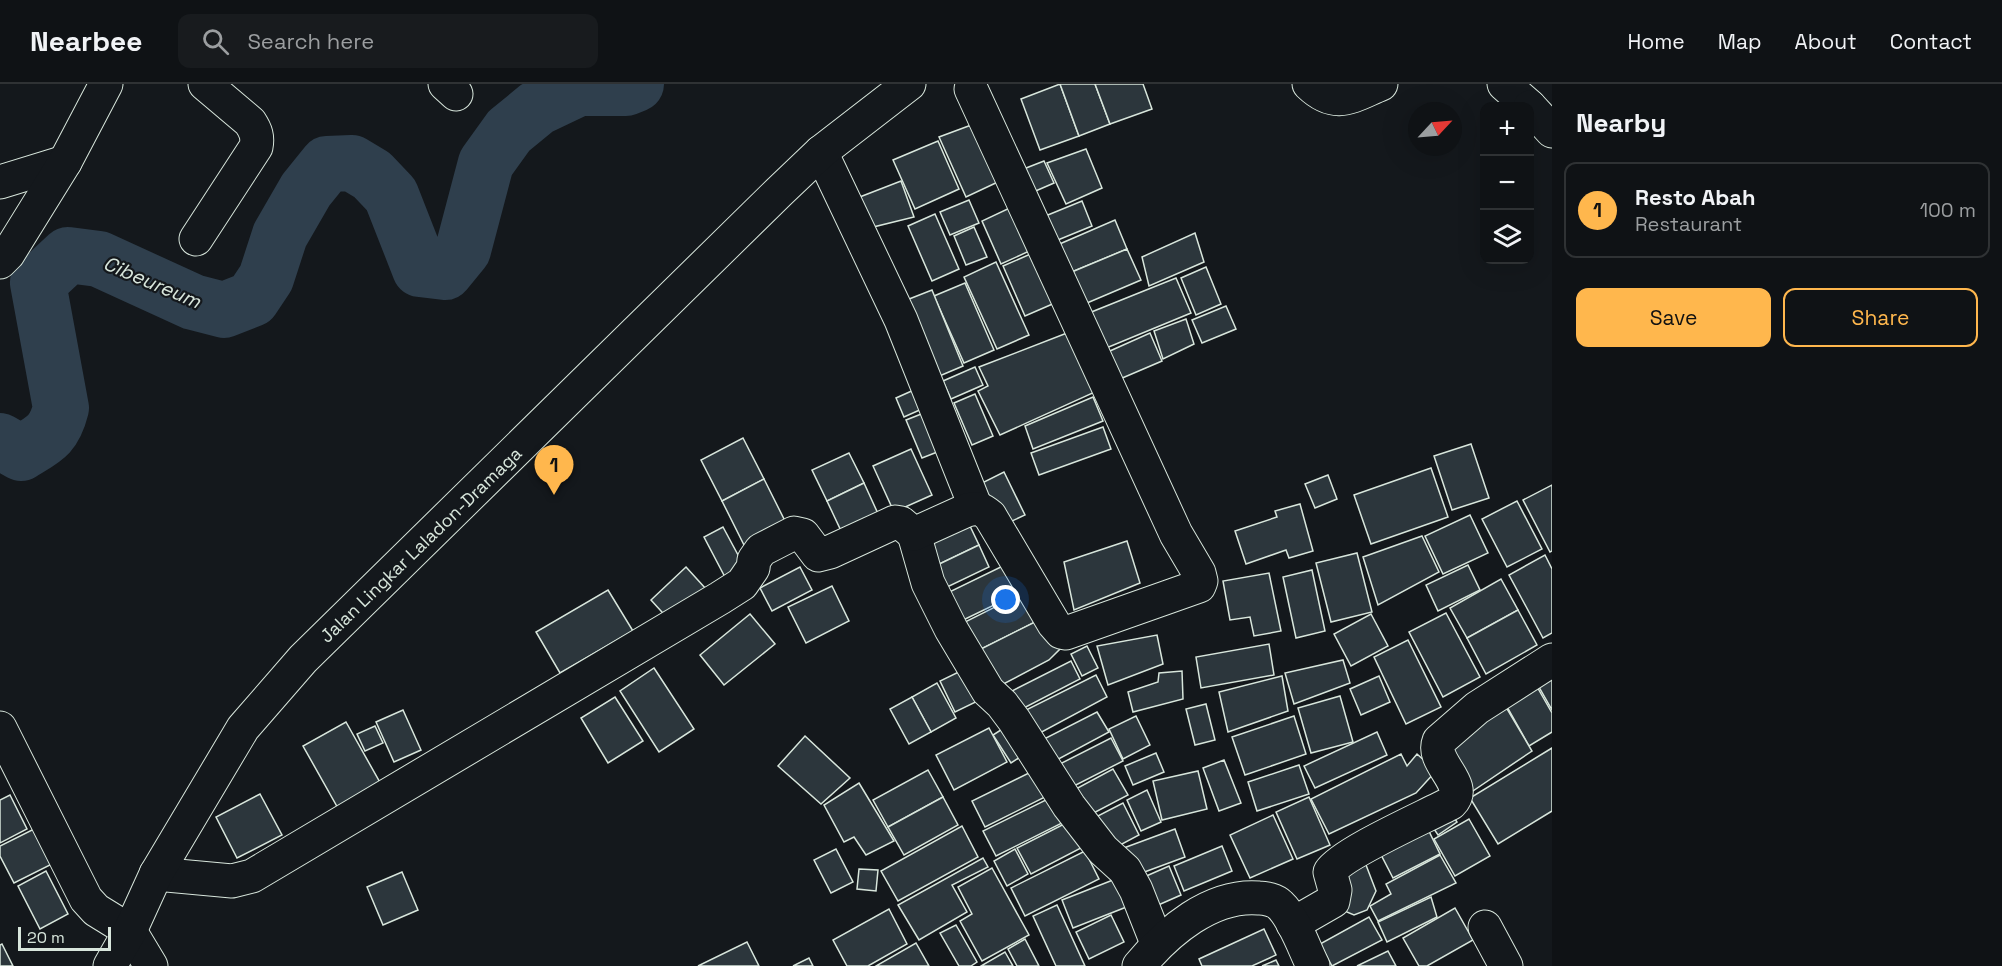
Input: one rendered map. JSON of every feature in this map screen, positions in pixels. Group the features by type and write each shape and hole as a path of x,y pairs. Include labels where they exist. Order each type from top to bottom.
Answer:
{"street":[{"path":"3,250 65,162 106,84"},
{"path":"196,239 256,147 258,139 250,123 205,84"},
{"name":"Jalan Lingkar Laladon-Dramaga","path":"110,966 130,931 156,874 243,728 303,659 821,152 909,84"},
{"path":"1312,86 1325,97 1337,99 1349,98 1381,84"},
{"path":"1504,84 1524,102"},
{"path":"914,534 968,510 983,509 990,516 1054,624 1061,632 1066,633 1194,588 1199,586 1201,581 1199,573 1176,534 971,89"},
{"path":"1534,112 1552,131"},
{"path":"821,152 900,320 976,508"},
{"path":"0,183 65,162"},
{"path":"156,874 232,881 252,876 742,584 761,550 794,533 803,535 818,555 830,552 895,522 901,523 914,534 928,583 951,629 988,691 1014,720 1069,806 1104,850 1125,870 1137,890 1148,955 1199,914 1235,898 1265,898 1280,904 1293,924 1313,966"},
{"path":"1293,924 1333,902 1335,895 1330,872 1334,866 1451,803 1456,798 1457,790 1439,756 1437,746 1439,741 1477,708 1552,660"},
{"path":"0,728 87,899 96,910 130,931 151,966"},
{"path":"1485,927 1506,966"}],"building":[{"path":"1060,84 1079,136 1040,150 1021,99"},
{"path":"1060,84 1095,84 1110,124 1079,136"},
{"path":"1095,84 1143,84 1152,109 1110,124"},
{"path":"982,121 1002,180 966,197 939,137"},
{"path":"938,141 959,189 915,209 893,160"},
{"path":"1086,149 1102,188 1066,204 1047,163"},
{"path":"1044,161 1054,183 1031,193 1021,170"},
{"path":"901,181 914,217 865,229 852,200"},
{"path":"969,200 979,223 950,235 940,212"},
{"path":"1082,201 1092,226 1053,242 1043,217"},
{"path":"1016,205 1036,248 1001,264 982,221"},
{"path":"935,214 959,269 932,281 908,226"},
{"path":"1115,220 1127,249 1067,274 1055,246"},
{"path":"974,227 987,257 966,265 954,236"},
{"path":"1195,233 1204,262 1149,286 1142,257"},
{"path":"1042,249 1064,299 1025,316 1003,266"},
{"path":"1127,249 1141,280 1080,306 1067,274"},
{"path":"996,262 1029,335 997,349 964,277"},
{"path":"1206,267 1221,304 1196,315 1181,278"},
{"path":"1176,278 1191,313 1099,351 1084,315"},
{"path":"965,283 994,350 964,363 934,296"},
{"path":"932,290 963,366 930,380 899,303"},
{"path":"1226,306 1236,329 1202,343 1192,320"},
{"path":"1186,319 1194,344 1163,359 1154,331"},
{"path":"1067,333 1095,392 1000,435 978,391 988,386 979,367"},
{"path":"1150,333 1162,361 1113,382 1101,355"},
{"path":"975,367 983,385 951,399 943,381"},
{"path":"925,385 933,404 904,417 896,398"},
{"path":"975,394 993,436 972,445 954,403"},
{"path":"1093,397 1103,421 1033,449 1025,426"},
{"path":"934,409 950,447 922,458 906,420"},
{"path":"1103,427 1111,449 1039,475 1031,453"},
{"path":"743,438 764,479 722,501 701,460"},
{"path":"1471,444 1489,498 1452,510 1434,456"},
{"path":"911,449 932,495 894,512 873,466"},
{"path":"849,453 864,483 827,501 812,470"},
{"path":"1431,468 1448,517 1371,544 1354,495"},
{"path":"1004,472 1025,515 999,527 978,485"},
{"path":"1328,475 1337,499 1315,508 1305,484"},
{"path":"764,479 789,529 747,551 722,501"},
{"path":"864,483 880,518 843,535 827,501"},
{"path":"1552,485 1552,551 1550,552 1523,500"},
{"path":"1517,501 1542,549 1507,567 1482,519"},
{"path":"1300,504 1313,551 1289,558 1286,550 1246,564 1235,531 1277,517 1275,511"},
{"path":"1470,515 1488,553 1443,574 1425,536"},
{"path":"969,524 979,545 933,567 923,546"},
{"path":"723,527 745,568 726,579 704,537"},
{"path":"1422,536 1439,572 1378,605 1363,557"},
{"path":"1127,541 1140,583 1074,610 1064,562"},
{"path":"979,545 989,567 943,589 933,567"},
{"path":"1357,553 1372,612 1331,622 1316,563"},
{"path":"1545,555 1552,569 1552,633 1543,638 1509,575"},
{"path":"1011,562 1025,590 953,625 939,597"},
{"path":"1468,565 1480,590 1438,611 1426,585"},
{"path":"686,567 706,589 671,622 651,600"},
{"path":"800,567 812,590 772,611 760,588"},
{"path":"1312,570 1325,631 1296,638 1283,577"},
{"path":"1269,573 1281,631 1254,636 1250,617 1230,620 1223,581"},
{"path":"1501,579 1518,610 1467,638 1450,608"},
{"path":"832,586 849,621 806,643 788,607"},
{"path":"1031,589 1045,617 971,654 957,626"},
{"path":"608,590 633,631 560,673 536,632"},
{"path":"1518,610 1537,645 1486,674 1467,638"},
{"path":"1446,613 1480,677 1443,697 1409,632"},
{"path":"750,614 775,644 724,685 700,655"},
{"path":"1371,614 1388,646 1351,666 1334,634"},
{"path":"1045,617 1061,648 1049,660 990,691 971,654"},
{"path":"1157,635 1163,664 1108,685 1097,646"},
{"path":"1408,640 1441,707 1406,724 1374,657"},
{"path":"1269,644 1274,675 1201,688 1196,657"},
{"path":"1087,646 1098,668 1082,676 1071,654"},
{"path":"1343,660 1350,683 1294,704 1285,673"},
{"path":"1071,661 1080,679 1020,710 1010,692"},
{"path":"971,666 986,697 955,712 940,681"},
{"path":"654,668 694,729 659,752 620,691"},
{"path":"1552,670 1552,710 1535,680"},
{"path":"1182,671 1183,699 1133,712 1128,692 1158,682 1159,673"},
{"path":"1096,675 1107,697 1038,734 1026,710"},
{"path":"1282,676 1288,711 1228,732 1219,692"},
{"path":"1379,676 1390,702 1361,715 1350,689"},
{"path":"1532,678 1552,713 1552,732 1529,746 1501,696"},
{"path":"937,683 956,718 931,732 912,697"},
{"path":"1340,696 1353,742 1311,753 1298,708"},
{"path":"615,697 643,741 608,763 581,718"},
{"path":"912,697 931,732 909,744 890,709"},
{"path":"1503,702 1532,751 1464,797 1438,749"},
{"path":"1206,704 1215,740 1195,745 1186,709"},
{"path":"403,710 421,750 394,762 376,722"},
{"path":"1097,712 1109,732 1053,762 1042,740"},
{"path":"1136,716 1150,745 1123,759 1109,729"},
{"path":"1294,716 1306,754 1245,775 1232,737"},
{"path":"346,722 382,786 339,810 303,746"},
{"path":"1010,724 1028,752 1011,763 993,735"},
{"path":"375,726 383,743 365,751 357,734"},
{"path":"989,728 1007,762 954,790 936,755"},
{"path":"1377,732 1387,755 1315,788 1304,766"},
{"path":"805,736 850,778 821,804 778,766"},
{"path":"1111,738 1123,761 1068,789 1056,766"},
{"path":"1552,748 1552,811 1498,844 1470,798"},
{"path":"1156,753 1164,772 1133,785 1125,766"},
{"path":"1401,754 1407,766 1417,754 1436,771 1416,793 1329,834 1311,799"},
{"path":"1224,760 1241,803 1219,811 1203,768"},
{"path":"1299,765 1309,794 1257,811 1248,782"},
{"path":"1037,769 1049,795 985,827 972,801"},
{"path":"1113,769 1128,795 1086,817 1072,791"},
{"path":"928,770 943,797 888,827 873,800"},
{"path":"1198,771 1207,809 1162,820 1153,781"},
{"path":"859,783 894,841 866,855 854,837 844,842 824,805"},
{"path":"1147,790 1161,822 1141,831 1127,800"},
{"path":"1060,793 1072,818 996,856 983,831"},
{"path":"260,794 282,835 237,858 216,817"},
{"path":"10,795 27,829 0,843 0,800"},
{"path":"943,797 958,825 904,855 888,827"},
{"path":"1309,797 1330,845 1297,859 1276,812"},
{"path":"1123,803 1139,835 1107,852 1090,820"},
{"path":"1449,810 1457,822 1438,835 1430,823"},
{"path":"1273,815 1293,859 1250,878 1230,835"},
{"path":"1469,819 1490,856 1455,876 1434,839"},
{"path":"1424,821 1440,854 1393,878 1376,845"},
{"path":"1068,822 1081,848 1031,874 1017,848"},
{"path":"44,824 62,859 14,883 0,856 0,846"},
{"path":"962,826 978,857 898,901 881,871"},
{"path":"1175,829 1185,857 1131,877 1121,849"},
{"path":"1222,846 1232,871 1184,891 1174,866"},
{"path":"836,849 853,882 831,893 814,860"},
{"path":"1015,849 1028,874 1007,886 994,861"},
{"path":"1085,851 1099,879 1025,916 1011,888"},
{"path":"1440,855 1456,883 1378,921 1370,906 1391,894 1386,884"},
{"path":"983,858 988,867 952,885 967,912 919,940 898,905"},
{"path":"1366,865 1376,891 1367,910 1354,915 1342,910 1333,874"},
{"path":"1169,866 1181,895 1147,910 1135,881"},
{"path":"992,868 1029,935 982,961 960,921 972,914 958,887"},
{"path":"859,869 878,870 876,891 857,889"},
{"path":"46,871 68,914 40,929 18,886"},
{"path":"402,872 418,910 383,925 367,887"},
{"path":"1118,878 1129,906 1073,928 1062,900"},
{"path":"1431,897 1437,917 1387,942 1378,922"},
{"path":"1057,905 1085,966 1056,966 1033,916"},
{"path":"1455,908 1473,940 1427,966 1419,966 1403,938"},
{"path":"889,909 907,944 868,966 847,966 833,940"},
{"path":"1111,915 1124,942 1089,959 1076,932"},
{"path":"1369,917 1382,940 1332,966 1320,944"},
{"path":"956,925 977,962 971,966 959,966 940,933"},
{"path":"1264,929 1276,955 1252,966 1202,966 1199,959"},
{"path":"1025,939 1039,966 1017,966 1008,949"},
{"path":"747,942 759,966 698,966"},
{"path":"916,943 929,966 876,966"},
{"path":"2,944 13,966 0,966 0,945"},
{"path":"1388,951 1396,966 1357,966"},
{"path":"1005,952 1013,966 981,966"},
{"path":"809,958 813,966 793,966"},
{"path":"1276,960 1279,966 1262,966"}],"waterway":[{"name":"Cibeureum","path":"0,441 21,453 47,436 58,417 61,408 38,283 68,255 99,259 193,302 224,310 252,299 266,278 280,235 306,190 327,164 352,163 372,175 391,195 420,269 445,272 463,250 486,163 509,131 537,108 579,88 626,88 636,84"}],"place":[{"name":"Resto Abah","path":"554,495"}]}
